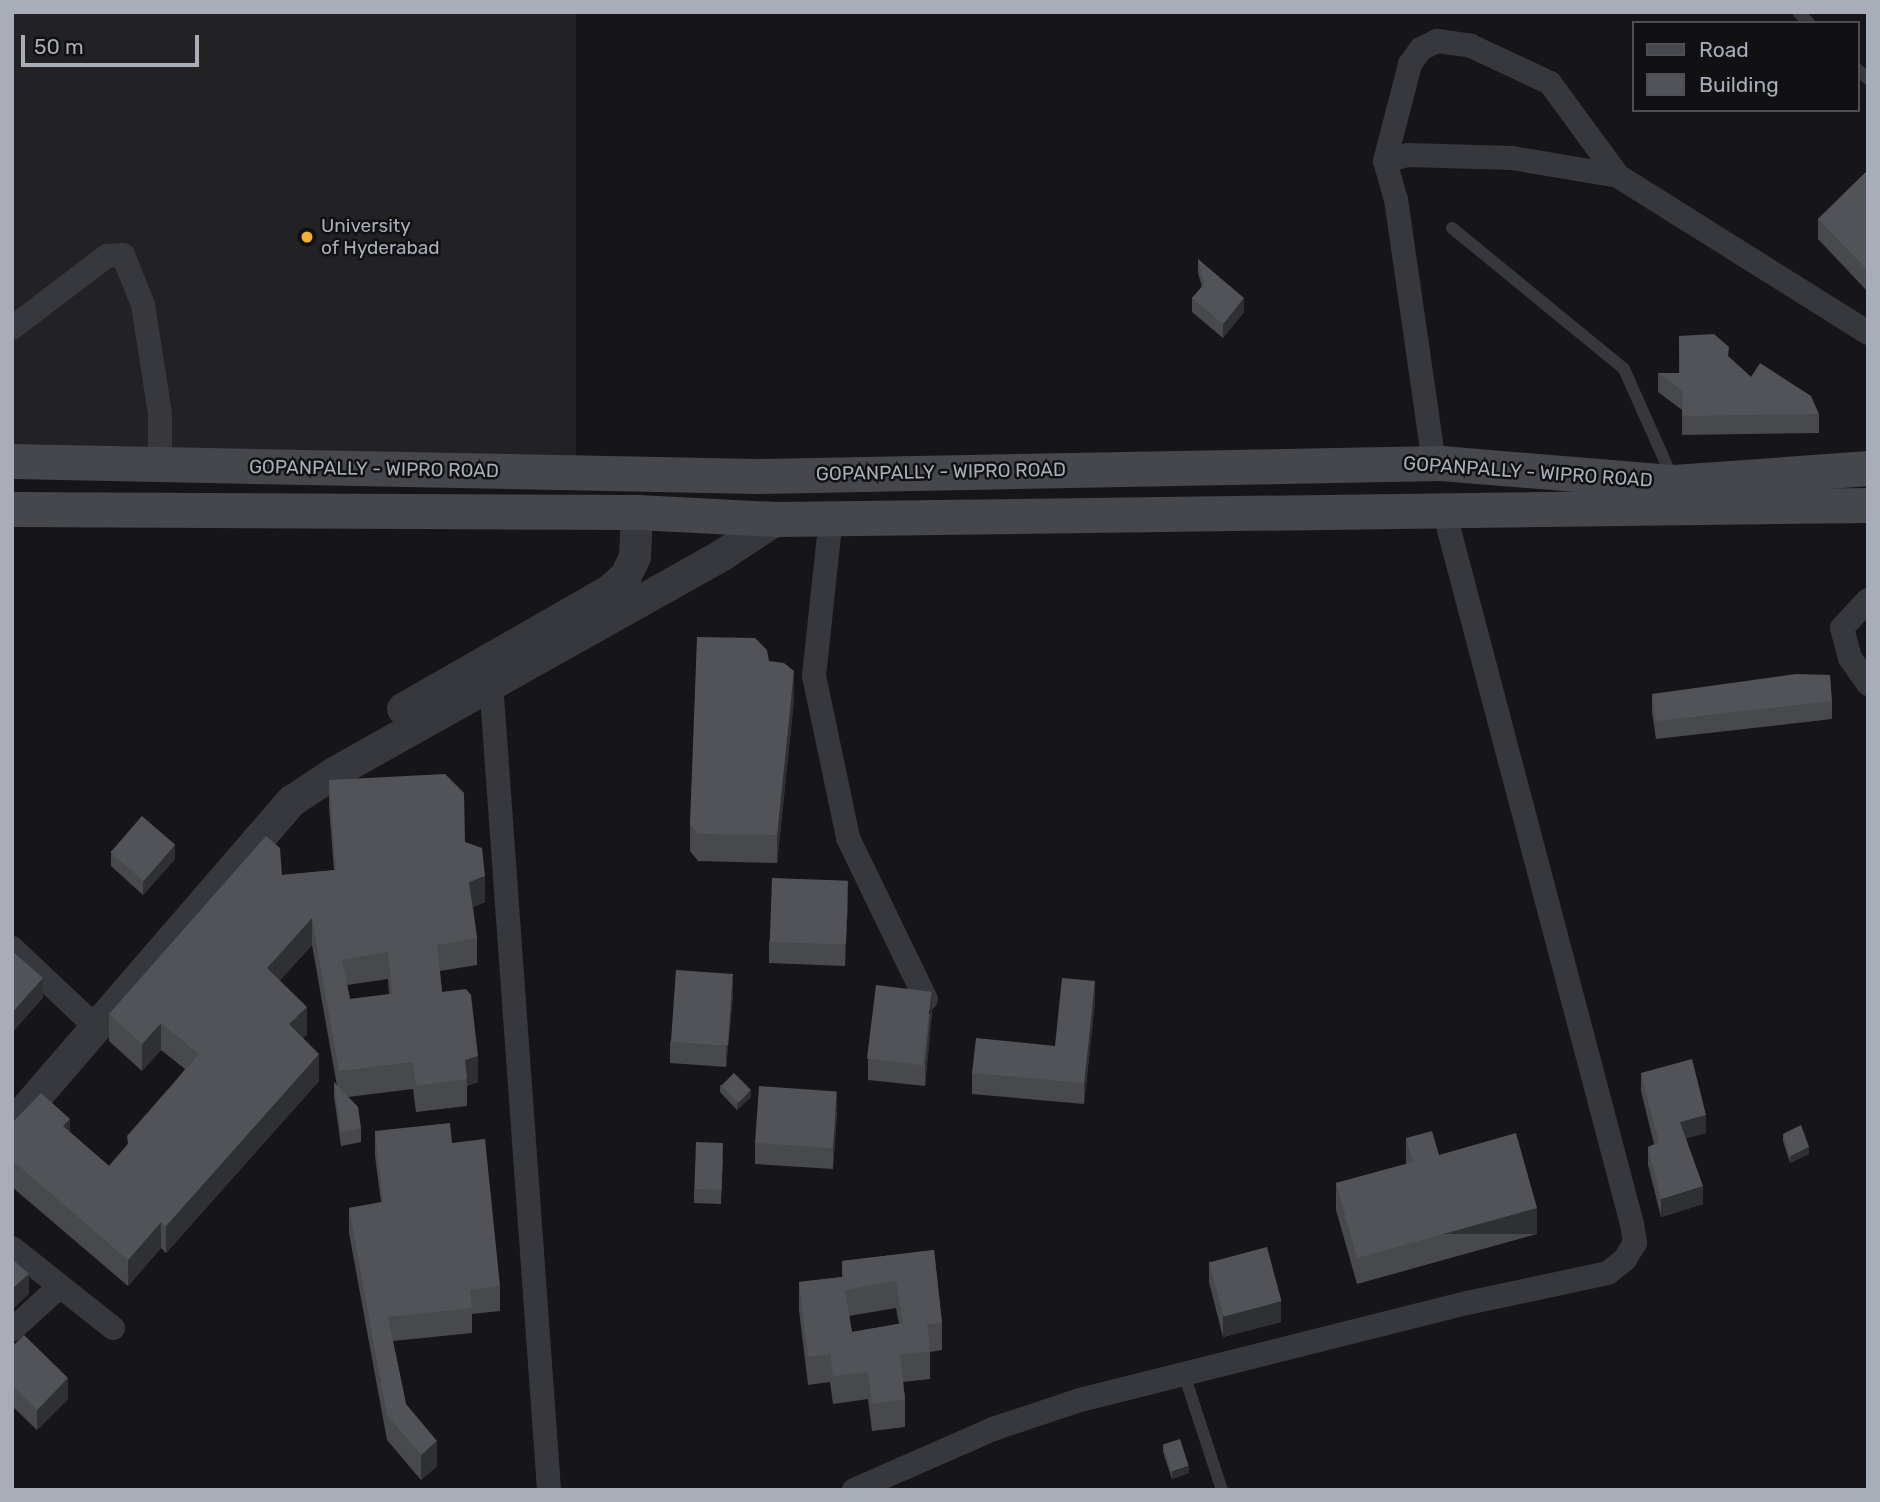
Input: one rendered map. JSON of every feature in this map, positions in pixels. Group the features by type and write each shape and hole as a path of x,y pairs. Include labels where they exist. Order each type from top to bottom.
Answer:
{"main road":[{"name":"GOPANPALLY - WIPRO ROAD","path":"12,461 160,462 325,470 756,476 1434,463 1674,482 1868,468"},
{"path":"77,510 79,463"},
{"path":"123,510 124,463"},
{"name":"GOPANPALLY - WIPRO ROAD","path":"12,509 637,512 778,519 1868,505"}],"street":[{"path":"1434,463 1396,200 1385,161 1410,64 1422,49 1437,41 1471,46 1550,83 1618,176 1868,333"},
{"path":"1385,161 1408,155 1512,158 1618,176"},
{"path":"12,328 107,256 124,255 143,305 160,414 160,462"},
{"path":"854,1490 993,1429 1080,1400 1185,1377 1467,1303 1608,1273 1625,1259 1634,1243 1444,511"},
{"path":"12,1125 280,786 492,655 609,591 626,576 635,557 637,512"},
{"path":"831,517 814,676 848,838 926,999"},
{"path":"12,1095 90,1023 292,801 491,682 724,554 778,519"},
{"path":"1868,600 1842,628 1850,658 1868,684"},
{"path":"491,682 549,1490"},
{"path":"12,948 90,1023"},
{"path":"12,1248 113,1328"},
{"path":"12,1329 60,1286"}],"lane":[{"path":"1452,228 1624,369 1674,482"},
{"path":"1185,1377 1222,1490"}],"shaded area":[{"name":"University of Hyderabad","path":"12,12 576,12 576,462 12,462"}],"building":[{"path":"1868,170 1868,271 1818,219"},
{"path":"1198,259 1244,298 1223,324 1192,298 1204,284"},
{"path":"1714,334 1729,347 1728,356 1751,377 1760,363 1811,396 1819,414 1682,416 1683,391 1658,373 1680,373 1679,336"},
{"path":"697,637 755,638 767,650 769,661 784,663 794,671 777,835 698,834 690,824"},
{"path":"1796,674 1830,675 1832,701 1656,721 1652,694"},
{"path":"445,774 464,793 465,842 482,848 485,876 469,882 477,938 437,945 442,992 466,989 471,995 478,1056 465,1060 467,1079 416,1086 413,1062 339,1071 312,918 267,968 307,1007 289,1024 319,1054 166,1226 161,1222 128,1260 12,1160 12,1123 41,1093 70,1119 63,1126 109,1166 128,1144 127,1136 199,1054 161,1023 142,1044 109,1014 266,836 280,848 282,875 336,870 329,780","holes":["388,952 392,994 350,999 342,960"]},
{"path":"142,816 175,845 144,881 111,852"},
{"path":"772,878 848,881 846,945 770,942"},
{"path":"12,951 43,978 12,1013"},
{"path":"676,970 733,974 728,1046 671,1042"},
{"path":"1062,978 1095,981 1084,1083 972,1073 976,1038 1055,1046"},
{"path":"876,985 932,992 923,1065 867,1058"},
{"path":"1692,1059 1706,1115 1680,1122 1703,1186 1661,1199 1648,1147 1659,1143 1641,1073"},
{"path":"734,1073 751,1090 738,1103 721,1086"},
{"path":"334,1082 358,1107 361,1128 341,1132"},
{"path":"759,1086 837,1091 833,1148 755,1143"},
{"path":"450,1123 452,1143 485,1139 500,1286 470,1290 472,1308 388,1317 406,1404 437,1441 421,1455 387,1415 349,1208 383,1202 375,1131"},
{"path":"1801,1125 1809,1147 1790,1156 1783,1134"},
{"path":"1432,1131 1439,1155 1516,1133 1537,1208 1357,1258 1336,1183 1413,1162 1406,1138"},
{"path":"696,1142 723,1143 721,1190 694,1189"},
{"path":"1267,1247 1281,1301 1224,1317 1209,1263"},
{"path":"934,1250 942,1323 927,1324 930,1351 900,1355 905,1399 872,1404 868,1372 833,1376 830,1354 808,1357 799,1282 843,1277 845,1288 842,1261","holes":["896,1281 903,1323 852,1332 845,1290"]},
{"path":"12,1259 29,1274 12,1289"},
{"path":"24,1335 68,1378 37,1410 12,1385 12,1341 15,1344"},
{"path":"1180,1439 1189,1466 1172,1471 1163,1445"}],"place":[{"name":"University of Hyderabad","path":"307,237"}]}
